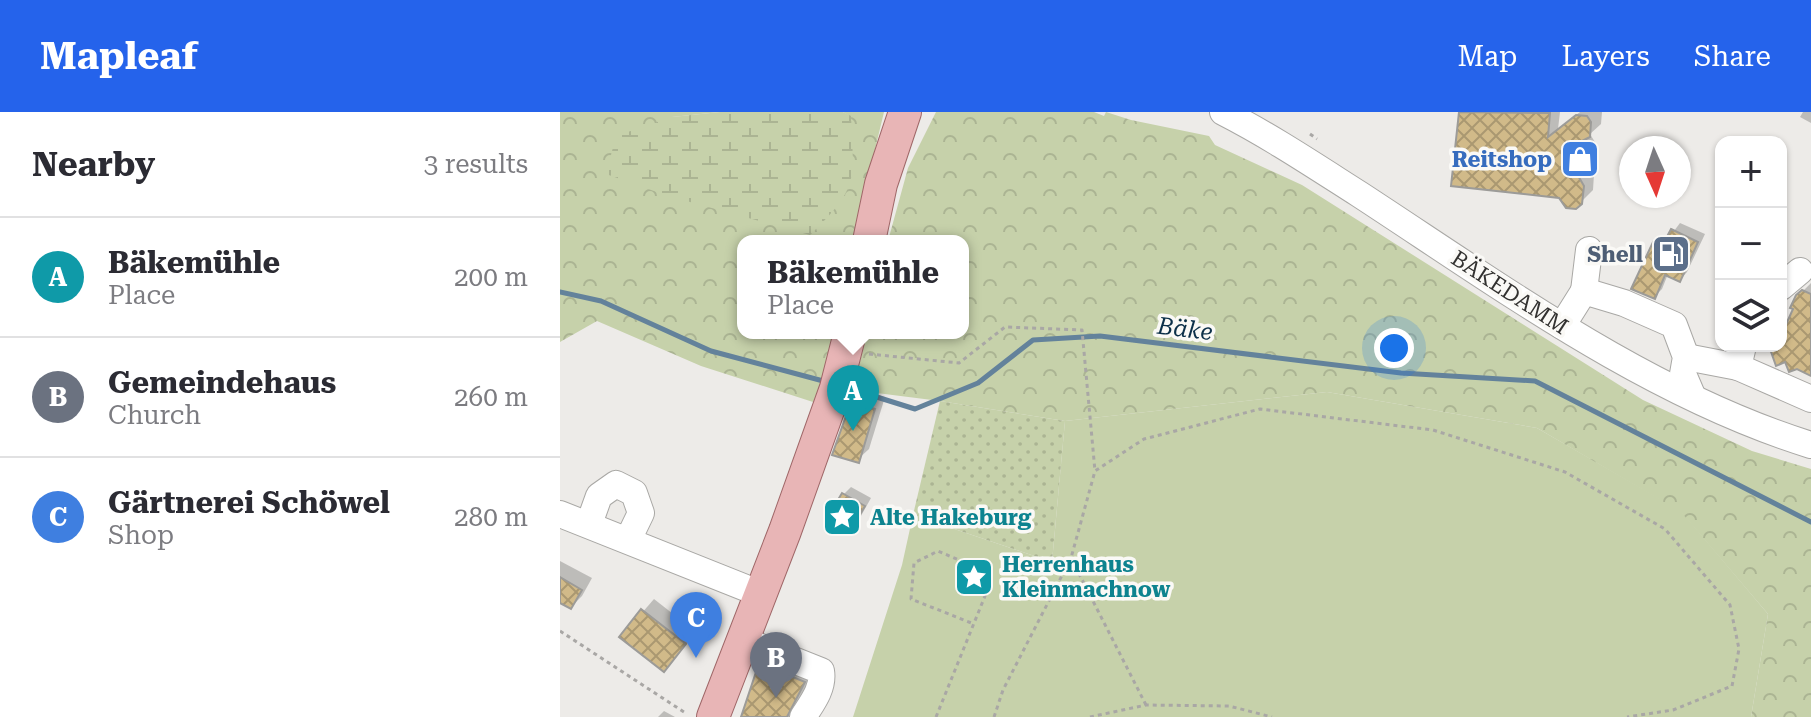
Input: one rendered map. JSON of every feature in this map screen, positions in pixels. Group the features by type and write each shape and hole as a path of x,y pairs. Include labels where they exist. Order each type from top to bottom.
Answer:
{"main road":[{"path":"870,235 881,184 905,112"},
{"path":"713,717 836,388 849,342"}],"street":[{"name":"BÄKEDAMM","path":"1223,112 1307,161 1562,326 1743,420 1811,445"},
{"path":"1562,326 1584,291 1589,250"},
{"path":"1584,291 1624,303 1674,325 1686,357 1683,374 1692,395"},
{"path":"1686,357 1741,357 1811,399"},
{"path":"589,524 599,496 616,484 634,493 641,513 628,540"},
{"path":"560,514 761,594"},
{"path":"743,640 821,671 817,695 803,717"}],"path":[{"path":"849,342 959,363 1005,327 1082,330 1095,471 1071,558 1003,690 994,717"},
{"path":"1095,471 1144,439 1260,409 1433,430 1565,472 1665,529 1730,605 1739,649 1732,686 1673,710 1627,717"},
{"path":"936,717 974,624 985,596 982,570 938,551 914,563 911,599 974,624"},
{"path":"1071,558 1146,705"},
{"path":"560,631 691,717"},
{"path":"1090,717 1146,705 1229,706 1272,717"}],"green space":[{"path":"560,112 720,112 672,117 851,117 843,112 884,112 854,235 737,235 737,339 832,339 822,385 813,402 701,366 597,321 560,342"},
{"path":"720,112 843,112 851,116 853,156 850,182 838,205 810,235 668,196 606,174 616,136 672,117"},
{"path":"936,112 1094,112 1104,116 1106,112 1209,136 1215,145 1302,185 1643,400 1752,451 1811,469 1811,717 1751,717 1768,614 1681,512 1537,428 1327,392 1065,421 853,390 866,339 969,339 969,235 890,235 908,168"},
{"path":"1327,392 1537,428 1681,511 1768,614 1751,717 853,717 902,565 913,515 1052,562 1065,421"},
{"path":"940,401 1065,421 1052,562 913,515"}],"building":[{"path":"1459,112 1550,113 1548,137 1576,115 1587,116 1591,122 1590,137 1578,143 1588,159 1587,169 1577,174 1584,186 1582,204 1576,209 1566,208 1559,198 1451,186"},
{"name":"Shell","path":"1671,229 1698,242 1680,282 1665,275 1655,299 1631,289 1653,242 1662,246"},
{"path":"1802,290 1811,294 1811,376 1797,369 1789,372 1785,362 1776,366 1771,352 1787,352 1787,322 1796,295"},
{"path":"851,402 875,409 859,463 832,455"},
{"path":"842,493 865,506 849,533 826,520"},
{"path":"560,577 582,590 571,609 560,603"},
{"path":"641,609 686,644 664,672 619,637"},
{"path":"759,663 805,682 787,717 741,717"}],"waterway":[{"name":"Bäke","path":"560,292 601,301 711,351 827,382"},
{"name":"Bäke","path":"848,388 915,409 978,383 1033,340 1100,336 1401,373 1535,381 1811,522"}],"place":[{"name":"Reitshop","path":"1580,159"},
{"name":"Shell","path":"1671,254"},
{"name":"Bäkemühle","path":"853,431"},
{"name":"Alte Hakeburg","path":"842,517"},
{"name":"Herrenhaus Kleinmachnow","path":"974,577"},
{"name":"Gärtnerei Schöwel","path":"696,658"},
{"name":"Gemeindehaus","path":"776,698"}]}
